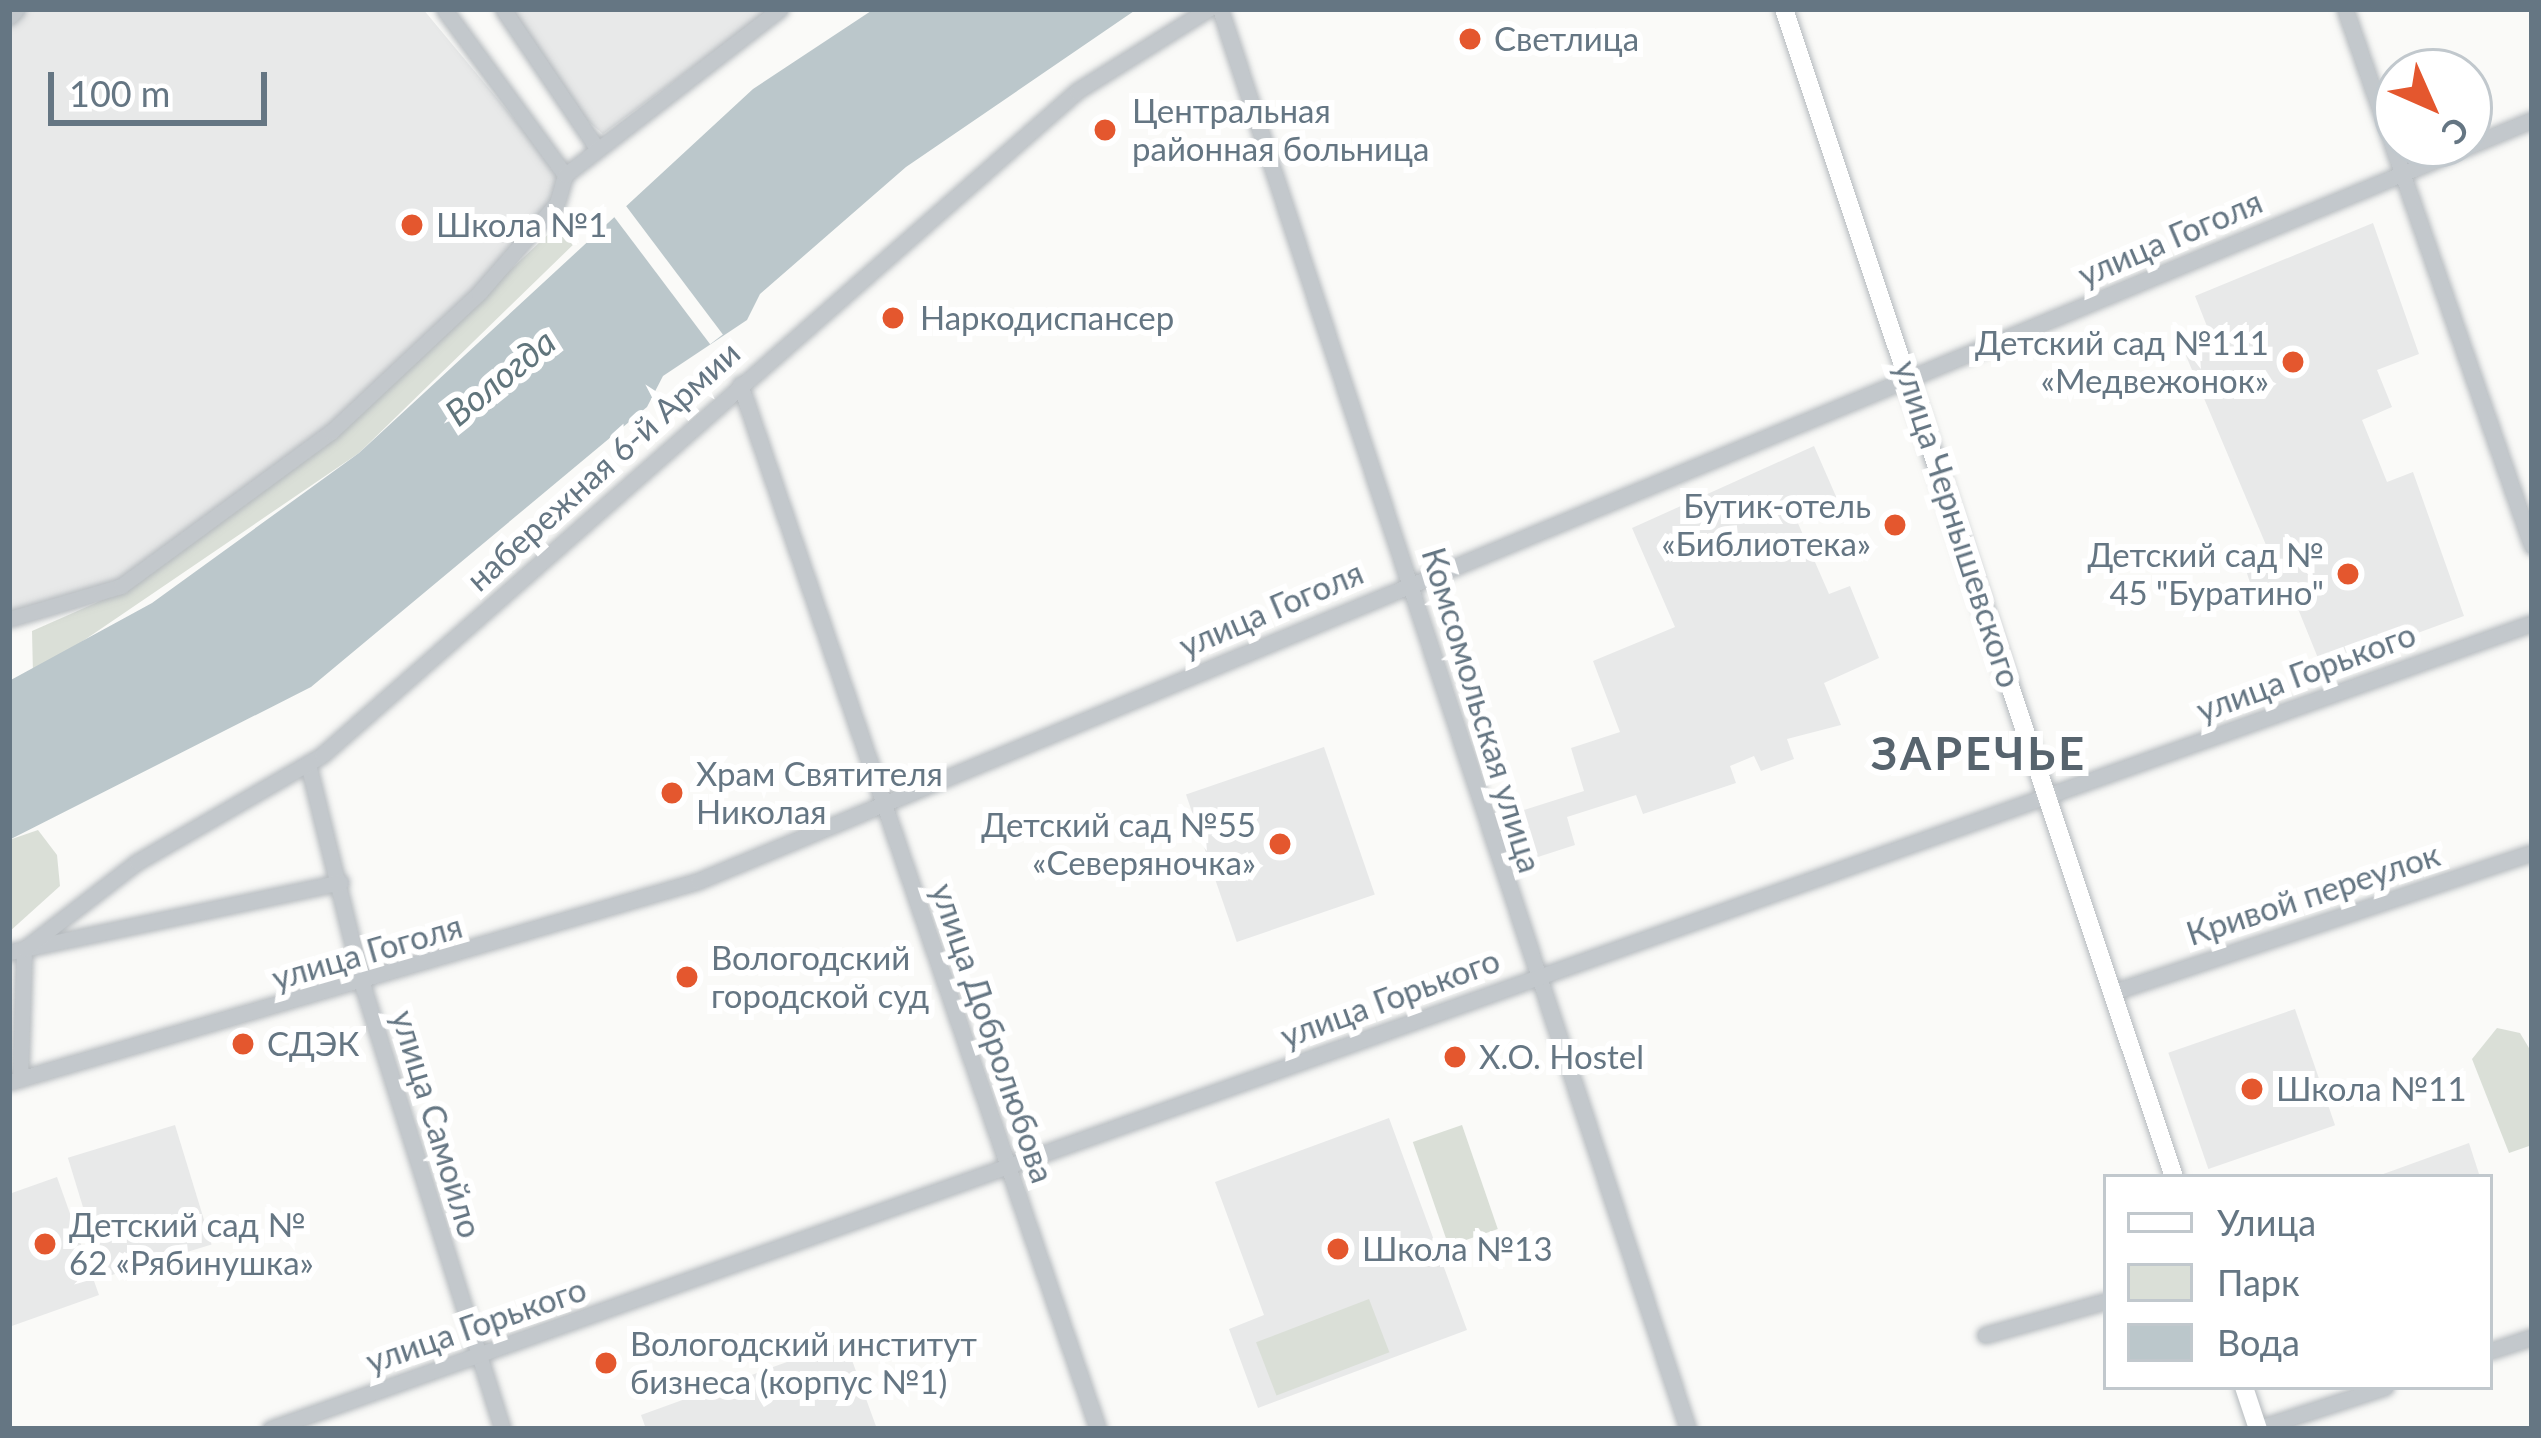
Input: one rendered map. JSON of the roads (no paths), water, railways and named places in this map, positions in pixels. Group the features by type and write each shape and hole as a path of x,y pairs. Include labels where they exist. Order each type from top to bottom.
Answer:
{"main road":[{"name":"улица Чернышевского","path":"1784,9 2173,1174"},
{"path":"2245,1390 2257,1429"}],"street":[{"path":"9,17 17,9"},
{"path":"445,9 565,175"},
{"path":"502,9 596,147"},
{"path":"9,619 121,586 331,432 479,293 557,202 565,175 780,9"},
{"name":"набережная 6-й Армии","path":"16,951 137,862 308,764 1077,91 1208,9"},
{"name":"Комсомольская улица","path":"1220,9 1412,582 1532,978 1688,1429"},
{"path":"2345,9 2532,546"},
{"name":"улица Гоголя","path":"15,1081 363,987 698,881 2532,119"},
{"name":"улица Добролюбова","path":"740,384 1098,1429"},
{"name":"улица Горького","path":"270,1429 2532,623"},
{"name":"улица Самойло","path":"308,764 341,882 363,987 502,1429"},
{"name":"Кривой переулок","path":"2113,992 2532,853"},
{"path":"15,1081 16,951 341,882"},
{"path":"1984,1334 2103,1302"},
{"path":"2493,1350 2532,1337"},
{"path":"2257,1429 2376,1390"}],"water":[{"name":"Вологда","path":"874,9 1137,9 906,167 760,294 747,320 663,376 647,407 311,687 9,840 9,681 152,603 359,453 753,89"}],"place":[{"name":"Светлица","path":"1470,39"},
{"name":"Центральная районная больница","path":"1105,130"},
{"name":"Школа №1","path":"412,225"},
{"name":"Наркодиспансер","path":"893,318"},
{"name":"Детский сад №111 «Медвежонок»","path":"2293,362"},
{"name":"Бутик-отель «Библиотека»","path":"1895,525"},
{"name":"Детский сад № 45 \"Буратино\"","path":"2348,574"},
{"name":"Храм Святителя Николая","path":"672,793"},
{"name":"Детский сад №55 «Северяночка»","path":"1280,844"},
{"name":"Вологодский городской суд","path":"687,977"},
{"name":"СДЭК","path":"243,1044"},
{"name":"X.O. Hostel","path":"1455,1057"},
{"name":"Школа №11","path":"2252,1089"},
{"name":"Детский сад № 62 «Рябинушка»","path":"45,1244"},
{"name":"Школа №13","path":"1338,1249"},
{"name":"Вологодский институт бизнеса (корпус №1)","path":"606,1363"}],"district":[{"name":"ЗАРЕЧЬЕ","path":"1979,754"}]}
